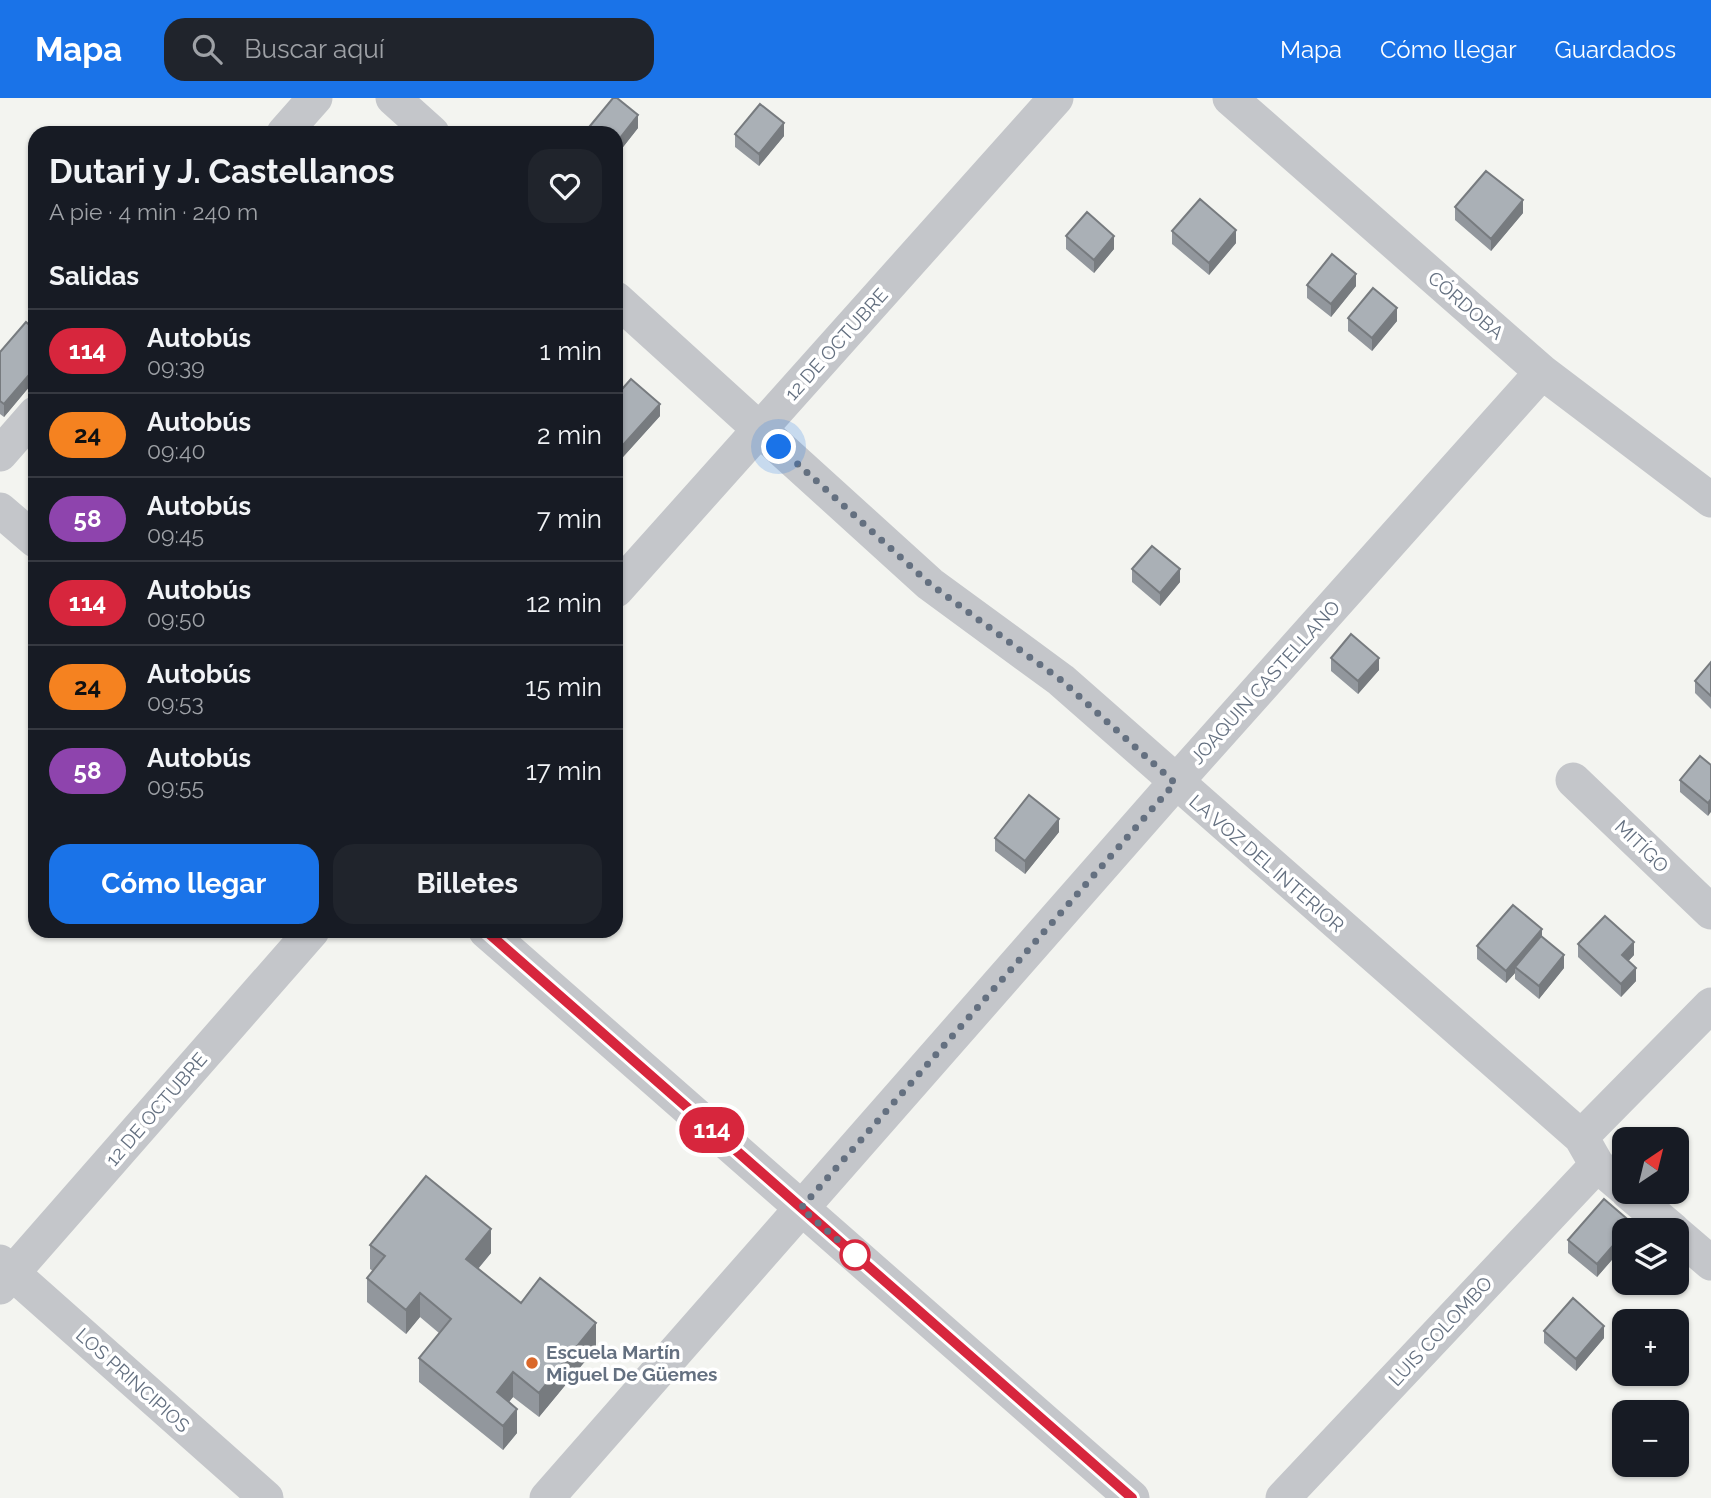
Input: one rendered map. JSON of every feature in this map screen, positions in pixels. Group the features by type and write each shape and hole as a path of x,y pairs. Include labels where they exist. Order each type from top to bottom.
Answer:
{"street":[{"path":"290,126 315,98"},
{"path":"393,98 424,126"},
{"name":"12 DE OCTUBRE","path":"623,582 1056,98"},
{"name":"CÓRDOBA","path":"1230,98 1542,372 1711,500"},
{"name":"LA VOZ DEL INTERIOR","path":"623,305 930,584 1061,680 1589,1151 1612,1175"},
{"name":"JOAQUIN CASTELLANO","path":"547,1498 1175,783 1542,372"},
{"path":"0,454 28,422"},
{"path":"0,510 28,534"},
{"name":"MITÍGO","path":"1573,780 1711,912"},
{"name":"12 DE OCTUBRE","path":"4,1274 306,938"},
{"path":"494,938 1132,1498"},
{"name":"LUIS COLOMBO","path":"1283,1498 1589,1151 1711,1005"},
{"name":"LA VOZ DEL INTERIOR","path":"1642,1204 1659,1218"},
{"name":"LA VOZ DEL INTERIOR","path":"1689,1244 1711,1263"},
{"name":"LOS PRINCIPIOS","path":"4,1274 266,1498"}],"building":[{"path":"613,98 617,98 638,115 623,134 623,126 590,126"},
{"path":"760,104 784,123 759,154 735,134"},
{"path":"1486,171 1523,200 1491,239 1455,207"},
{"path":"1200,199 1236,230 1209,263 1172,231"},
{"path":"1087,212 1114,236 1094,260 1066,236"},
{"path":"1332,254 1356,274 1331,304 1307,285"},
{"path":"1373,288 1397,308 1372,338 1348,318"},
{"path":"26,322 28,324 28,376 4,404 0,401 0,352"},
{"path":"631,379 660,404 623,445 623,388"},
{"path":"1152,546 1180,569 1160,593 1132,569"},
{"path":"1351,634 1379,658 1358,681 1331,658"},
{"path":"1711,662 1711,696 1695,681"},
{"path":"1700,756 1711,765 1711,799 1708,803 1680,780"},
{"path":"1029,795 1059,819 1025,861 995,838"},
{"path":"1513,905 1542,929 1506,971 1477,946"},
{"path":"1605,916 1634,942 1622,955 1636,968 1621,984 1578,944"},
{"path":"1541,936 1564,955 1539,986 1515,967"},
{"path":"426,1176 491,1229 466,1259 521,1303 540,1278 596,1323 539,1393 513,1372 497,1392 517,1409 503,1426 419,1358 451,1319 420,1293 406,1310 367,1278 385,1256 370,1245"},
{"path":"1604,1199 1626,1218 1612,1218 1612,1247 1597,1264 1568,1240"},
{"path":"1573,1298 1604,1326 1576,1359 1544,1331"}],"bus line":[{"name":"114","path":"494,938 1132,1498"}],"place":[{"name":"Escuela Martín Miguel De Güemes","path":"532,1363"}],"route":[{"path":"779,447 930,584 1061,680 1175,783 801,1208 863,1262 855,1255"}]}
